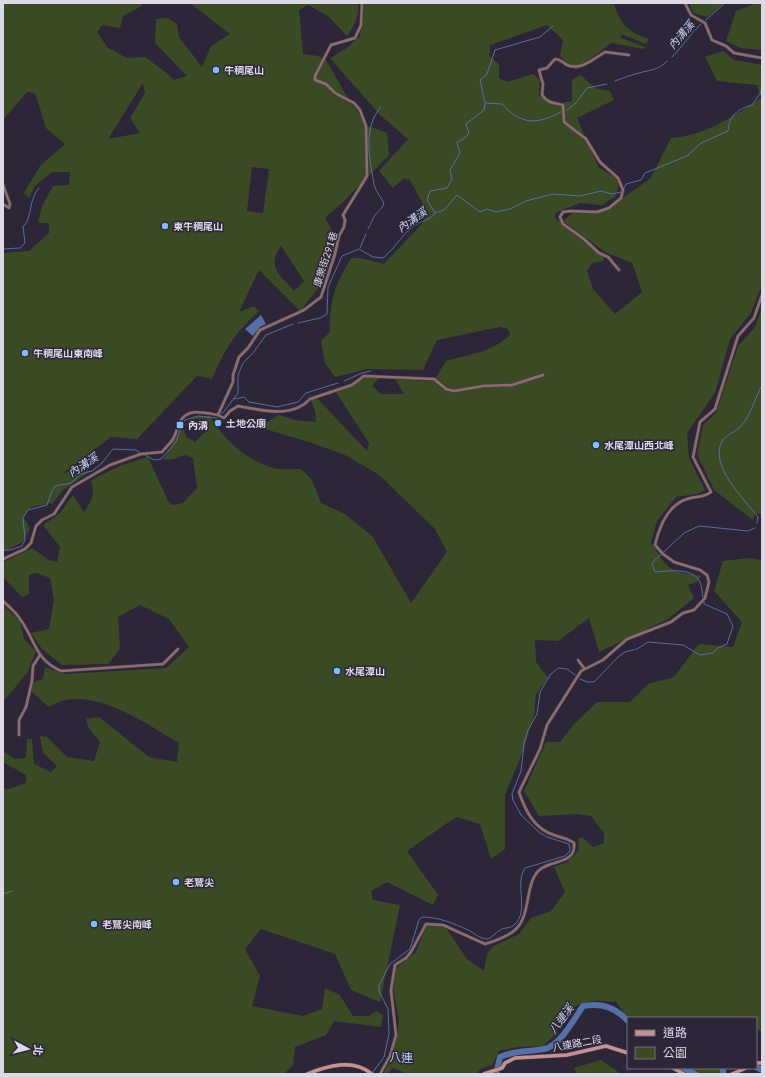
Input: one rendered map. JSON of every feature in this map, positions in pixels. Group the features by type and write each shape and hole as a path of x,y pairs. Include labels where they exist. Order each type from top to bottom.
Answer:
{"street":[{"name":"康樂街291巷","path":"218,415 233,382 233,375 239,358 260,330 304,310 321,296 335,254 339,236 344,228 345,220 343,215 366,176 366,126 360,110 348,99 335,93 326,84 315,80 315,76 331,45 355,38 361,25 362,3"},
{"path":"685,3 691,15 705,23 712,40 726,46 734,53 762,58"},
{"path":"619,270 608,257 599,253 584,238 563,224 560,217 563,212 597,212 609,208 621,198 623,190 618,178 600,162 586,139 564,122 563,105 552,103 545,99 542,94 543,84 539,70 547,68 555,60 559,59 568,65 584,66 605,52 629,55"},
{"path":"3,185 10,204 9,208 3,204"},
{"path":"380,1074 390,1056 396,1035 391,990 395,965 412,952 426,924 443,925 485,944 504,937 515,930 525,914 531,886 538,871 554,863 570,858 574,853 574,843 571,840 550,834 531,818 524,808 519,792 540,749 547,724 584,668 603,660 627,639 670,622 683,613 694,610 705,598 709,582 707,575 700,570 674,562 662,553 655,545 657,536 670,509 686,499 708,495 711,492 693,457 700,422 715,409 738,336 754,318 762,295"},
{"path":"3,559 25,549 31,543 36,526 42,520 54,514 72,487 103,468 123,460 142,454 162,452 172,440 180,420 186,415 195,412 203,412 218,415 224,418 238,406 274,412 297,409 310,399 352,385 364,376 434,378 446,389 454,391 483,386 512,385 543,375"},
{"path":"3,601 20,619 40,655 50,666 61,671 163,664 178,650"},
{"path":"19,735 19,720 26,707 32,681 33,666 40,655"},
{"path":"578,660 584,668"},
{"name":"八連路二段","path":"484,1074 502,1068 505,1064 515,1058 567,1055 598,1046 606,1046 627,1053"},
{"path":"307,1074 338,1064 349,1064 372,1074"},
{"path":"675,1069 684,1074"},
{"path":"732,1074 744,1069"}],"green space":[{"path":"3,3 142,3 142,6 123,16 120,28 102,25 97,32 108,48 127,58 145,57 174,80 187,76 155,43 156,19 168,18 177,24 179,37 202,67 211,46 230,34 190,3 358,3 356,20 347,36 328,16 308,5 299,10 303,54 318,56 326,60 345,93 368,126 387,133 389,155 343,202 325,218 338,240 329,275 300,311 259,270 239,312 254,306 259,311 251,318 231,342 220,360 212,379 197,376 137,439 111,437 63,473 87,468 89,472 62,491 53,503 31,507 23,517 30,528 23,542 3,552 3,253 29,251 49,233 49,223 38,223 42,206 53,186 69,185 70,172 52,172 35,186 29,198 24,193 40,166 65,144 46,128 35,93 27,92 3,120","holes":["143,83 145,93 130,118 140,133 108,139","252,167 269,169 263,213 247,211","281,246 304,281 294,291 277,270 275,265 277,254"]},
{"path":"364,3 614,3 622,22 636,34 649,39 646,44 621,34 621,38 645,47 644,49 611,43 576,70 568,65 560,56 563,40 547,25 490,45 489,56 499,64 499,78 507,82 533,74 540,80 539,96 561,103 572,101 572,80 580,75 597,89 610,91 614,100 577,118 599,168 620,180 615,197 602,205 580,203 555,213 555,218 604,257 603,261 592,263 587,271 593,289 615,314 642,292 632,263 605,252 563,221 574,212 606,210 651,178 671,138 695,133 719,124 741,112 761,98 757,85 717,81 705,57 723,51 734,60 762,65 762,284 751,313 730,339 715,393 687,433 689,458 705,490 697,494 676,497 657,521 651,542 661,558 670,568 682,573 701,576 697,582 688,585 694,598 668,619 599,652 589,618 558,641 535,640 536,662 548,678 536,694 534,715 523,751 505,795 505,849 491,859 480,824 456,817 407,851 438,895 433,905 387,882 371,891 373,900 400,905 380,1002 351,990 335,954 261,929 245,949 260,976 252,1006 303,1016 322,1009 325,988 340,995 353,1016 369,1016 376,1011 383,1015 381,1027 334,1021 326,1035 295,1047 293,1065 284,1074 3,1074 3,788 8,789 26,783 26,775 3,762 3,751 15,759 26,758 27,739 32,739 34,764 51,772 57,766 43,753 40,736 47,737 67,757 94,761 100,742 88,727 86,719 99,717 149,757 177,762 179,743 125,712 95,701 80,699 64,700 49,707 31,691 34,682 43,679 45,667 64,674 166,668 189,647 169,619 140,605 118,617 120,649 108,664 62,665 42,649 31,633 49,629 54,600 50,578 36,573 29,575 29,594 22,597 3,577 3,562 32,548 49,560 57,562 60,547 43,525 60,513 73,495 84,512 93,494 91,480 122,465 148,457 168,501 172,505 183,503 197,488 193,458 185,455 174,459 163,460 182,427 187,437 195,442 209,428 205,419 191,419 194,417 210,416 229,441 254,460 276,469 301,469 312,480 321,503 345,514 373,537 411,603 447,552 435,529 378,474 345,455 309,442 265,429 266,423 279,415 295,420 316,422 315,411 311,400 316,397 367,451 369,443 335,391 368,377 379,378 372,386 381,394 404,394 395,379 434,381 446,361 488,349 503,341 510,335 508,329 500,327 437,340 423,370 367,369 335,377 325,363 321,341 330,332 331,310 334,293 351,258 360,258 384,264 420,226 428,214 410,180 404,178 393,188 379,171 408,139 380,115 330,58 347,48 360,36"},
{"path":"689,3 725,3 707,17 693,13"},
{"path":"757,3 762,3 762,50 741,48 726,41 736,11"},
{"path":"762,307 762,514 755,513 753,520 714,490 697,454 703,425 716,413 738,346 755,327"},
{"path":"748,558 762,560 762,1032 757,1029 757,1017 627,1017 616,1002 592,1001 580,1004 559,1016 557,1033 543,1046 517,1047 499,1051 492,1065 482,1068 476,1074 407,1074 393,1068 387,1074 384,1072 392,1057 399,1020 393,989 396,968 416,952 426,926 436,925 446,928 467,959 484,971 487,954 494,946 519,934 531,918 551,911 565,892 554,867 567,862 579,850 578,839 582,837 593,847 604,843 604,833 591,816 577,814 539,816 524,791 546,742 560,742 573,725 597,702 630,702 648,684 674,677 699,644 733,647 742,622 714,591 723,561"},
{"path":"3,605 20,621 24,639 36,651 27,673 3,702"},
{"path":"601,1060 617,1071 618,1074 577,1074 574,1068"},
{"path":"692,1069 723,1069 723,1074 700,1074"}],"water":[{"path":"261,315 266,324 260,327 253,336 245,329"}],"waterway":[{"name":"內溝溪","path":"706,20 725,3"},
{"name":"內溝溪","path":"672,57 701,24"},
{"name":"內溝溪","path":"298,323 320,318 327,314 328,287 342,256 359,249 373,257 383,258 413,226 430,218 435,213 427,200 430,191 447,188 452,179 450,170 460,153 457,142 465,138 469,133 466,124 484,110 485,103 480,80 487,74 495,50 540,37 553,26"},
{"name":"內溝溪","path":"615,81 658,68 667,61"},
{"path":"624,188 626,184 641,180 645,173 687,156 701,143 728,131 732,117 742,108 752,105 761,92 762,76"},
{"name":"內溝溪","path":"567,110 576,103 587,88 607,84"},
{"name":"內溝溪","path":"486,103 502,104 516,116 530,121 544,119 561,112"},
{"path":"368,229 373,217 384,203 375,186 369,154 369,134 371,124 381,107"},
{"path":"3,249 20,248 25,243 23,227 28,218 33,198 39,188"},
{"path":"435,213 444,210 457,195 480,212 487,209 496,212 510,209 526,201 553,194 580,196 601,191 612,194 621,192"},
{"path":"360,248 366,234"},
{"name":"內溝溪","path":"222,414 238,393 238,375 243,363 253,353 266,335 293,324"},
{"path":"344,381 362,373 371,371"},
{"path":"234,399 244,397 249,402 277,407 298,402 306,393 338,383"},
{"path":"757,523 758,517 737,492 724,471 720,461 719,451 722,441 739,428 744,422 762,385"},
{"name":"內溝溪","path":"145,455 154,460 161,459 176,442 181,426 185,420 198,416 217,418"},
{"name":"內溝溪","path":"3,550 10,550 22,546 25,540 23,518 28,510 47,505 55,486 71,483 81,474 92,471 102,463 113,449 136,450 140,453"},
{"path":"703,598 702,588 697,577 680,571 655,572 652,564 684,533 699,526 748,531 755,528"},
{"path":"580,679 587,682 594,682 619,656 625,652 637,649 648,642 683,645 700,655 713,653 718,648 727,644 733,626 727,614 704,604 704,601"},
{"path":"373,1072 384,1057 389,1034 388,1009 379,991 379,985 390,964 410,949 419,920 422,917 440,919 462,927 477,936 488,939 498,931 514,925 519,919 522,905 521,882 525,868 565,856 570,851 569,844 547,837 540,833 521,815 513,800 512,794 521,771 524,744 528,730 537,714 540,692 550,675 558,668 567,669 575,675"},
{"path":"3,894 12,891"},
{"name":"八連溪","path":"496,1074 500,1057 516,1052 544,1049 556,1043 583,1006 596,1005 608,1007 618,1012 627,1020"},
{"name":"八連溪","path":"757,1068 762,1070"},
{"name":"八連溪","path":"684,1069 695,1074"},
{"name":"八連溪","path":"723,1069 723,1074"}],"place":[{"name":"牛稠尾山","path":"216,70"},
{"name":"東牛稠尾山","path":"165,226"},
{"name":"牛稠尾山東南峰","path":"25,353"},
{"name":"土地公廟","path":"218,423"},
{"name":"內溝","path":"180,425"},
{"name":"水尾潭山西北峰","path":"596,445"},
{"name":"水尾潭山","path":"337,671"},
{"name":"老鷲尖","path":"176,882"},
{"name":"老鷲尖南峰","path":"94,924"}],"district":[{"name":"八連","path":"401,1058"}]}
